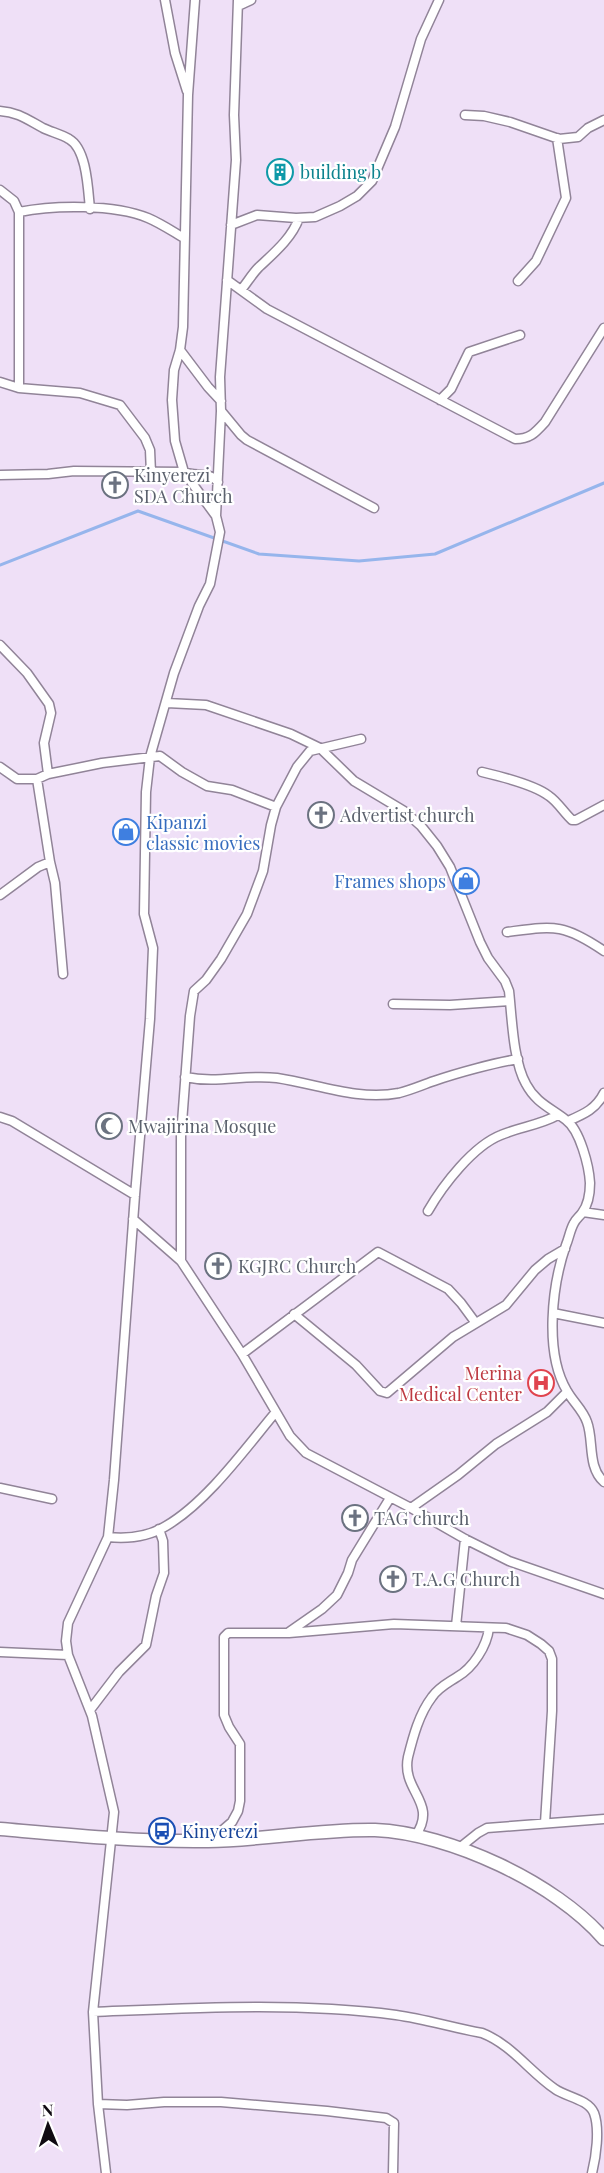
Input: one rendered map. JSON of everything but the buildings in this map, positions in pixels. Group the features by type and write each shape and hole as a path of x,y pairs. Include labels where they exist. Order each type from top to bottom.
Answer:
{"street":[{"path":"165,0 175,53 188,94"},
{"path":"195,0 188,94 183,327 174,370 172,400 175,441 184,472 216,516"},
{"path":"106,2173 98,2104 93,2012 114,1812 90,1710 68,1655 66,1641 68,1623 108,1536 145,1096 153,967 153,948 144,914 146,792 150,757 174,673 199,606 210,584 219,532 216,516 221,411 220,377 236,160 234,116 238,3 251,0"},
{"path":"231,225 257,215 315,217 357,196 372,181 395,127 421,39 439,0"},
{"path":"0,111 23,116 70,139 76,145 80,151 87,181 90,209"},
{"path":"465,115 484,116 510,122 557,138 578,137 588,128 604,120"},
{"path":"518,281 536,261 566,198 557,138"},
{"path":"0,189 14,201 19,213 19,388"},
{"path":"19,213 29,210 90,209 133,213 149,218 184,238"},
{"path":"241,290 258,268 279,248 299,218"},
{"path":"226,280 267,309 515,438 533,436 576,374 604,328"},
{"path":"440,400 451,388 469,352 520,335"},
{"path":"180,350 221,401"},
{"path":"0,382 19,388 80,393 120,405 145,438 150,450 151,473"},
{"path":"221,411 247,440 374,508"},
{"path":"0,475 41,475 74,471 184,472 211,476 218,482"},
{"path":"0,645 27,673 49,704 51,714 44,743 48,774"},
{"path":"166,703 206,705 291,734 320,748 354,780 404,811 421,826 437,846 457,883 488,958 505,981 518,1059 525,1083 546,1108 568,1121 586,1157 589,1170 588,1201 583,1212 573,1224 556,1283 553,1313 555,1358 567,1392 587,1421 596,1469 604,1482"},
{"path":"181,1261 181,1136 194,991 206,980 221,959 250,907 263,871 276,807 297,767 310,751 361,739"},
{"path":"0,767 17,779 37,779 48,774 102,763 160,756 207,786 232,790 276,807"},
{"path":"482,772 542,791 550,796 572,820 604,805"},
{"path":"37,779 55,883 63,974"},
{"path":"0,896 38,867 50,862"},
{"path":"507,932 557,927 574,933 604,951"},
{"path":"393,1004 450,1005 510,1001"},
{"path":"185,1077 217,1081 250,1077 277,1078 358,1095 386,1094 398,1093 518,1059"},
{"path":"568,1121 590,1111 600,1103 604,1093"},
{"path":"428,1211 443,1184 487,1142 558,1115"},
{"path":"0,1117 12,1121 135,1194"},
{"path":"583,1212 604,1215"},
{"path":"133,1219 181,1261 242,1354 275,1413 290,1436 306,1453 509,1561 604,1594"},
{"path":"294,1314 356,1365 380,1391 385,1393 438,1348 506,1305 535,1270 565,1249"},
{"path":"242,1354 378,1252 448,1289 475,1323"},
{"path":"553,1313 604,1323"},
{"path":"411,1508 458,1475 496,1444 547,1412 567,1392"},
{"path":"108,1536 136,1537 166,1526 219,1480 275,1413"},
{"path":"0,1488 52,1499"},
{"path":"289,1633 337,1594 352,1560 390,1498"},
{"path":"90,1710 115,1677 146,1645 154,1604 164,1573 163,1541 159,1529"},
{"path":"456,1626 465,1539"},
{"path":"209,1841 232,1822 238,1812 240,1801 240,1744 224,1715 224,1637 228,1633 289,1633 394,1624 506,1628 527,1635 549,1651 552,1659 552,1711 545,1823"},
{"path":"416,1835 422,1826 423,1807 410,1784 407,1771 408,1759 420,1718 432,1695 441,1686 459,1677 478,1656 488,1636 489,1628"},
{"path":"0,1652 68,1655"},
{"path":"458,1849 487,1828 604,1819"},
{"path":"0,1829 112,1839 209,1841 337,1830 377,1830 416,1835 512,1870 551,1894 594,1928 604,1939"},
{"path":"93,2012 184,2007 335,2010 398,2016 482,2033 493,2037 561,2094 588,2104 593,2111 596,2132 592,2173"},
{"path":"98,2104 220,2102 386,2118 394,2123 393,2173"},
{"path":"596,2132 604,2125"}],"waterway":[{"path":"0,565 138,511 259,554 359,561 435,554 604,483"}],"place":[{"name":"building b","path":"280,172"},
{"name":"Kinyerezi SDA Church","path":"115,485"},
{"name":"Advertist church","path":"321,815"},
{"name":"Kipanzi classic movies","path":"126,832"},
{"name":"Frames shops","path":"466,881"},
{"name":"Mwajirina Mosque","path":"109,1126"},
{"name":"KGJRC Church","path":"218,1266"},
{"name":"Merina Medical Center","path":"541,1383"},
{"name":"TAG church","path":"355,1518"},
{"name":"T.A.G Church","path":"393,1579"},
{"name":"Kinyerezi","path":"162,1831"}]}
